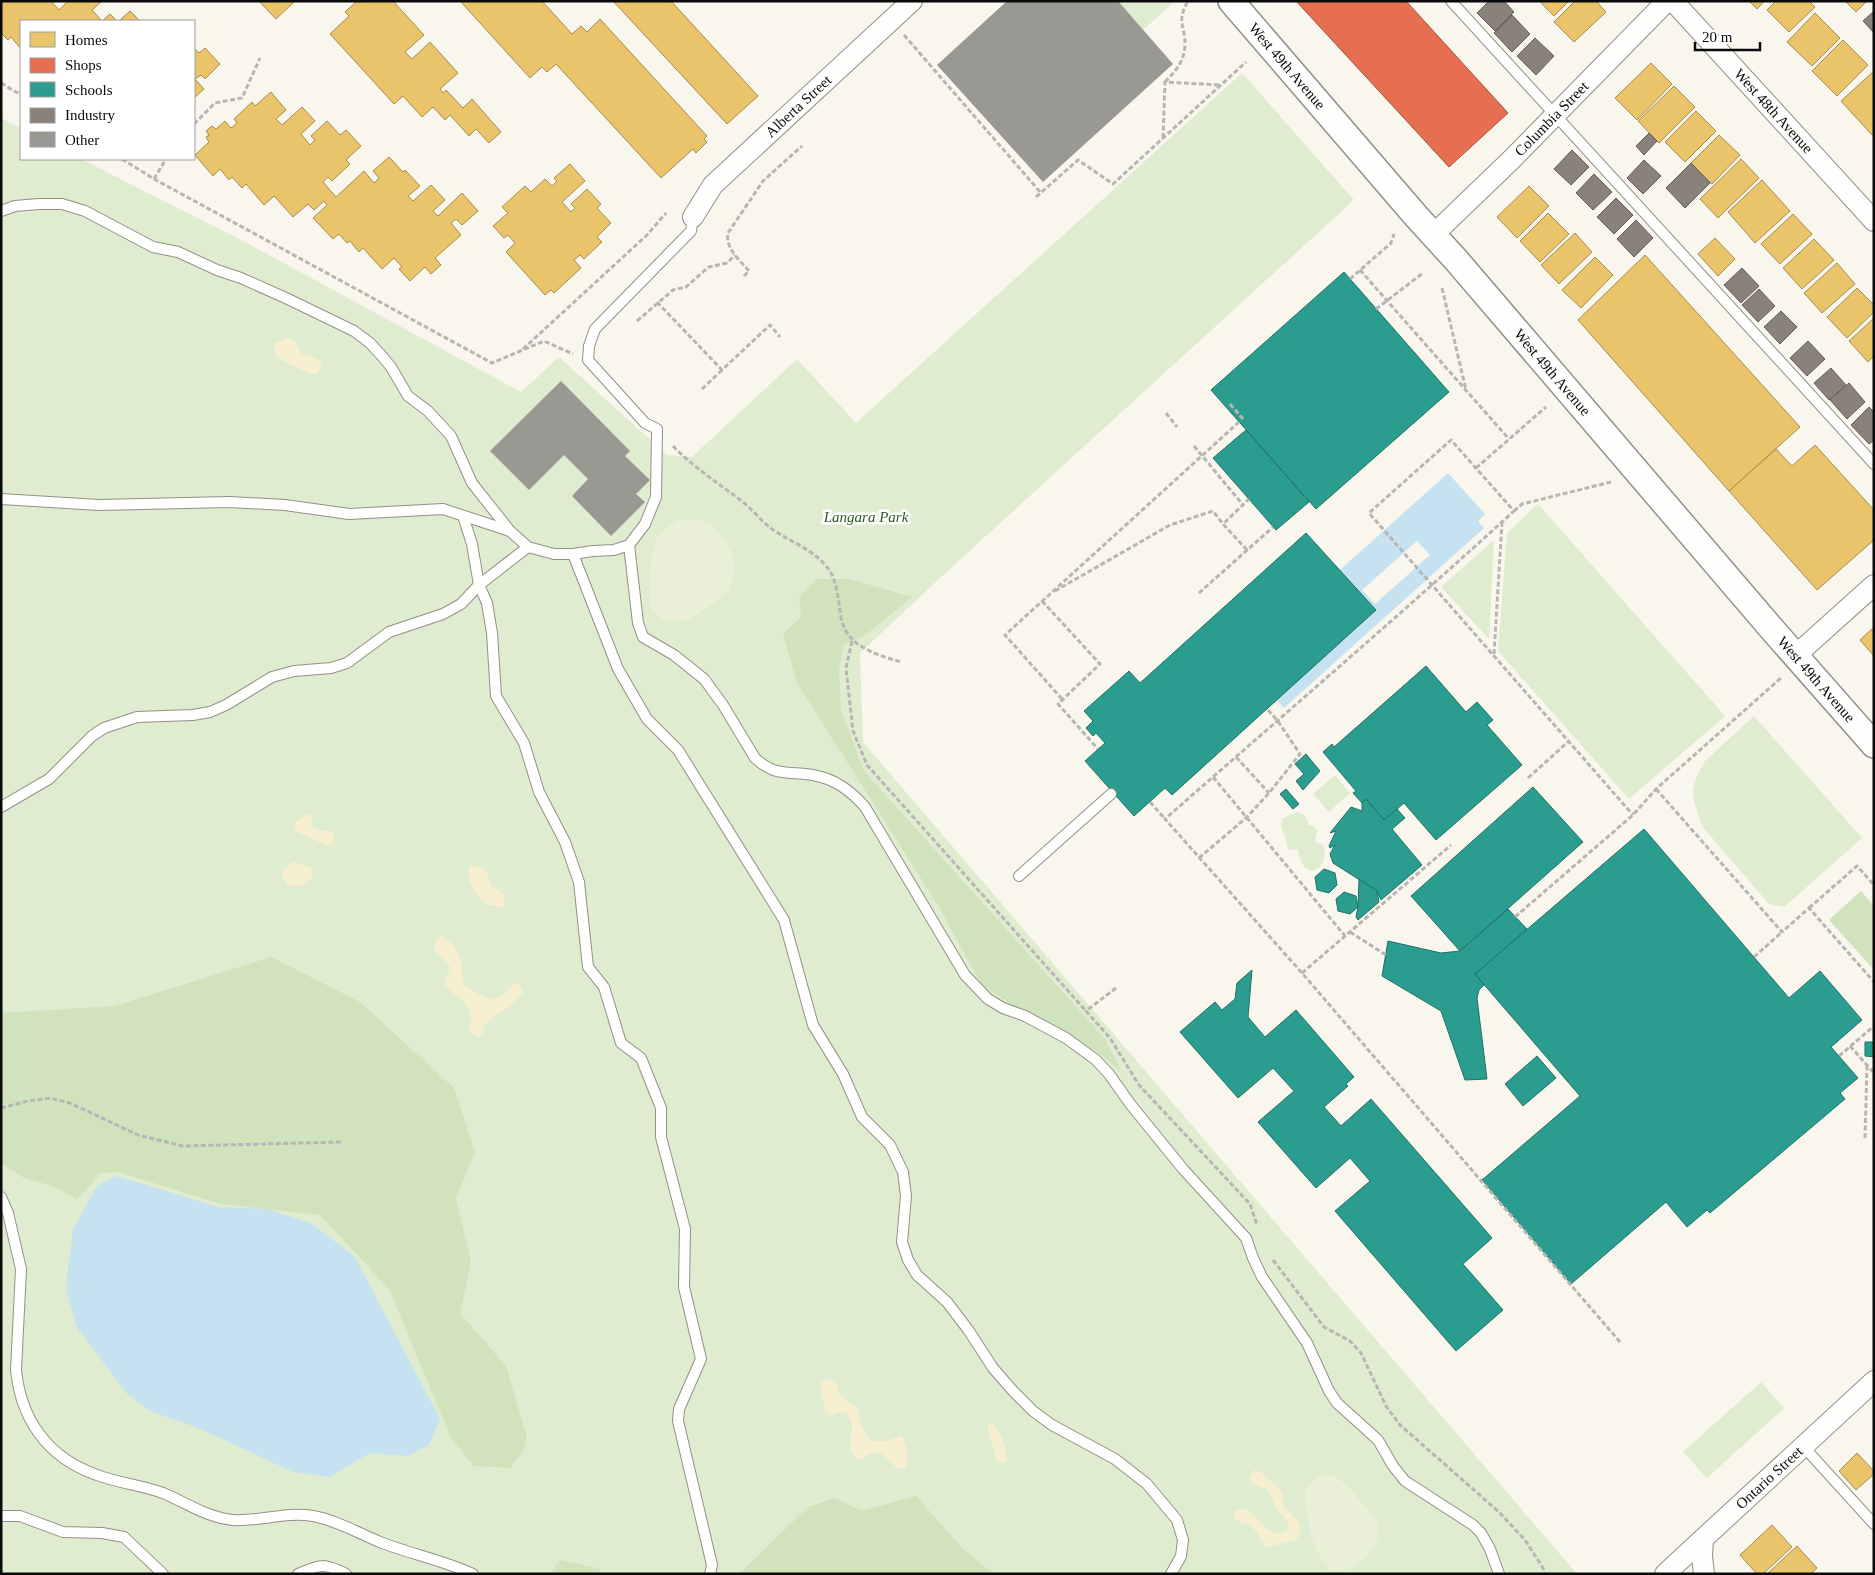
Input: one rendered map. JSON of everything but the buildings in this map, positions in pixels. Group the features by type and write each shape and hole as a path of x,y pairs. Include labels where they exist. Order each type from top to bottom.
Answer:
{"street":[{"name":"Alberta Street","path":"693,217 713,185 912,1"},
{"name":"West 49th Avenue","path":"1231,1 1457,261 1795,656 1874,745"},
{"name":"Columbia Street","path":"1433,235 1667,1"},
{"name":"West 48th Avenue","path":"1673,1 1874,221"},
{"path":"1795,656 1874,585"},
{"name":"Ontario Street","path":"1665,1574 1874,1381"},
{"path":"1703,1539 1704,1574"}],"lane":[{"path":"1451,1 1874,464"},
{"path":"1,211 15,206 62,204 85,211 153,247 178,252 217,270 241,278 288,298 354,331 370,343 391,367 408,396 428,411 450,436 472,483 510,531 528,547 554,554 614,550 629,545 645,524 656,497 657,429 645,423 588,360 589,346 595,329 691,231 693,217"},
{"path":"1,499 100,505 228,502 285,505 349,514 437,508 510,531"},
{"path":"463,516 472,544 479,585 487,603 492,633 496,696 524,742 539,792 565,842 579,882 588,967 604,987 621,1043 642,1058 661,1108 661,1137 685,1229 684,1287 701,1359 679,1409 678,1421 712,1565 710,1574"},
{"path":"629,545 638,622 643,637 674,655 704,679 755,758 762,765 778,772 812,775 827,779 842,785 865,806 965,975 988,999 1002,1008 1025,1016 1066,1038 1096,1060 1109,1074 1131,1105 1183,1169 1246,1238 1262,1277 1307,1343 1329,1391 1337,1403 1378,1440 1393,1466 1405,1481 1473,1525 1481,1533 1490,1549 1498,1574"},
{"path":"1,807 49,779 92,736 104,728 137,718 193,715 210,712 226,705 272,677 294,672 332,668 347,663 389,632 443,614 461,604 479,585 528,547"},
{"path":"573,554 618,668 647,719 678,750 784,920 813,1025 844,1074 862,1117 890,1145 903,1172 906,1196 902,1242 908,1260 917,1275 947,1302 994,1368 1033,1411 1052,1425 1115,1459 1147,1484 1177,1520 1183,1540 1181,1556 1171,1574"},
{"path":"1019,876 1111,794"},
{"path":"1,1197 10,1221 21,1269 16,1370 20,1399 41,1438 54,1449 86,1471 162,1493 214,1516 233,1520 248,1520 277,1515 313,1516 332,1521 380,1542 473,1574"},
{"path":"1803,1446 1874,1524"},
{"path":"1,1516 20,1516 63,1532 102,1532 124,1538 163,1574"},
{"path":"298,1574 315,1566 330,1565 346,1574"}],"path":[{"path":"1163,138 1165,82 1175,73 1182,61 1185,43 1181,24 1188,1"},
{"path":"904,35 1041,193"},
{"path":"195,123 215,103 242,98 260,58"},
{"path":"1036,197 1078,160 1113,184 1246,62"},
{"path":"1165,82 1221,84"},
{"path":"1,83 20,94"},
{"path":"744,276 749,271 729,246 728,233 763,181 802,146"},
{"path":"124,160 154,179 492,363 544,342 588,360"},
{"path":"154,179 165,160"},
{"path":"521,351 647,236 666,213"},
{"path":"1350,279 1391,243 1394,234"},
{"path":"637,320 674,290 686,287 709,267 727,263 735,255"},
{"path":"1360,270 1509,439"},
{"path":"1376,309 1423,272"},
{"path":"1442,288 1466,391"},
{"path":"657,302 722,370"},
{"path":"702,389 770,325 780,336"},
{"path":"1230,404 1243,419"},
{"path":"1476,468 1546,407"},
{"path":"1166,414 1177,427"},
{"path":"1062,699 1005,636 1239,422"},
{"path":"657,429 689,463 746,505 770,528 792,542 806,548 819,558 827,567 834,580 844,628 852,641 882,657 901,662"},
{"path":"1514,512 1451,440 1369,513 1633,815"},
{"path":"1194,446 1243,505"},
{"path":"1165,819 1522,504 1610,482"},
{"path":"1223,524 1249,500"},
{"path":"1048,595 1170,525 1213,511 1247,550"},
{"path":"1494,655 1502,522"},
{"path":"1199,593 1274,527"},
{"path":"1042,601 1100,664 1058,704 1098,749"},
{"path":"852,641 846,668 853,731 867,764 1110,1038 1138,1085 1250,1204 1258,1230"},
{"path":"1516,917 1633,815 1656,789 1781,678"},
{"path":"1199,858 1247,817 1300,754 1277,720 1267,709"},
{"path":"1528,778 1569,741"},
{"path":"1236,757 1269,793"},
{"path":"1213,777 1345,936"},
{"path":"1656,789 1782,932"},
{"path":"1150,802 1302,974 1620,1342"},
{"path":"1302,974 1451,845"},
{"path":"1754,957 1857,866 1874,885"},
{"path":"1809,908 1874,982"},
{"path":"1350,932 1386,955"},
{"path":"1086,1011 1116,988"},
{"path":"1839,1056 1874,1026"},
{"path":"1850,1046 1874,1073"},
{"path":"1865,1138 1867,1066"},
{"path":"1,1108 50,1098 70,1103 138,1135 183,1146 343,1142"},
{"path":"1269,1254 1324,1327 1350,1341 1361,1353 1386,1406 1400,1425 1499,1512 1525,1540 1544,1568 1545,1574"}],"green space":[{"path":"1118,1 1175,1 1143,30"},
{"name":"Langara Park","path":"1242,73 1354,200 860,653 863,742 1577,1574 1,1574 1,118 20,128 20,160 83,160 245,242 521,392 559,357 667,455 692,457 797,359 856,423"},
{"path":"1538,504 1725,716 1629,799 1498,651 1507,533"},
{"path":"696,519 711,524 723,538 733,555 734,573 729,591 688,620 665,621 657,616 650,604 651,564 656,537 677,521"},
{"path":"1494,540 1489,639 1441,587"},
{"path":"817,579 850,579 912,597 863,637 844,645 839,669 841,710 864,771 1105,1039 1122,1072 1100,1054 1060,1029 1012,1005 981,984 939,907 797,683 783,634 801,617 799,598"},
{"path":"1754,716 1862,838 1784,907 1769,904 1702,826 1694,801 1693,789 1705,761"},
{"path":"1335,775 1350,793 1329,812 1313,794"},
{"path":"1297,812 1305,816 1308,825 1314,826 1317,831 1315,842 1323,845 1324,861 1312,871 1303,865 1298,850 1288,849 1283,833 1281,825 1283,818"},
{"path":"1861,891 1874,906 1874,970 1829,920"},
{"path":"271,957 360,1002 454,1088 475,1152 456,1198 471,1263 460,1313 506,1366 527,1437 524,1450 510,1468 474,1466 451,1438 389,1289 320,1215 221,1204 118,1172 101,1173 77,1200 56,1187 24,1178 1,1163 1,1013 115,1006"},
{"path":"1761,1382 1784,1408 1707,1478 1683,1452"},
{"path":"1323,1475 1338,1478 1355,1494 1368,1509 1379,1528 1376,1542 1367,1556 1348,1570 1329,1569 1313,1542 1305,1490"},
{"path":"916,1496 965,1551 994,1574 739,1574 808,1507 835,1498 861,1511"},
{"path":"560,1560 600,1569 602,1574 550,1574"}],"sand":[{"path":"288,338 295,341 301,354 319,360 322,366 317,374 295,367 275,355 275,343"},
{"path":"307,814 311,816 313,828 331,832 334,836 333,842 327,845 294,830 294,823"},
{"path":"293,862 311,867 312,877 307,883 298,886 288,885 282,876 283,870"},
{"path":"471,865 485,870 490,885 502,892 505,901 502,907 488,904 474,891 468,875"},
{"path":"441,936 454,945 461,960 463,982 471,990 488,999 502,996 515,983 518,983 523,992 515,1001 484,1025 483,1033 479,1037 469,1030 471,1016 468,1007 444,985 450,967 435,951 435,942"},
{"path":"827,1379 836,1383 840,1395 857,1408 862,1427 869,1438 874,1441 881,1441 901,1436 907,1452 905,1469 897,1468 880,1452 869,1454 859,1460 855,1457 851,1449 852,1425 847,1413 838,1412 831,1416 825,1411 821,1381"},
{"path":"992,1423 1003,1441 1007,1462 996,1460 988,1428 988,1424"},
{"path":"1254,1470 1261,1472 1283,1493 1284,1507 1300,1525 1296,1540 1268,1547 1252,1527 1234,1517 1236,1510 1244,1510 1256,1517 1271,1532 1287,1531 1288,1521 1277,1510 1270,1494 1265,1488 1253,1484 1249,1478"}],"water":[{"path":"1448,473 1485,514 1478,521 1484,528 1284,708 1277,700 1376,610 1340,570","holes":["1417,541 1430,555 1375,604 1362,590"]},
{"path":"116,1176 219,1207 266,1209 311,1223 355,1257 440,1419 429,1445 408,1456 370,1453 329,1477 293,1472 201,1429 150,1411 128,1395 77,1328 66,1289 73,1229 97,1186"}]}
